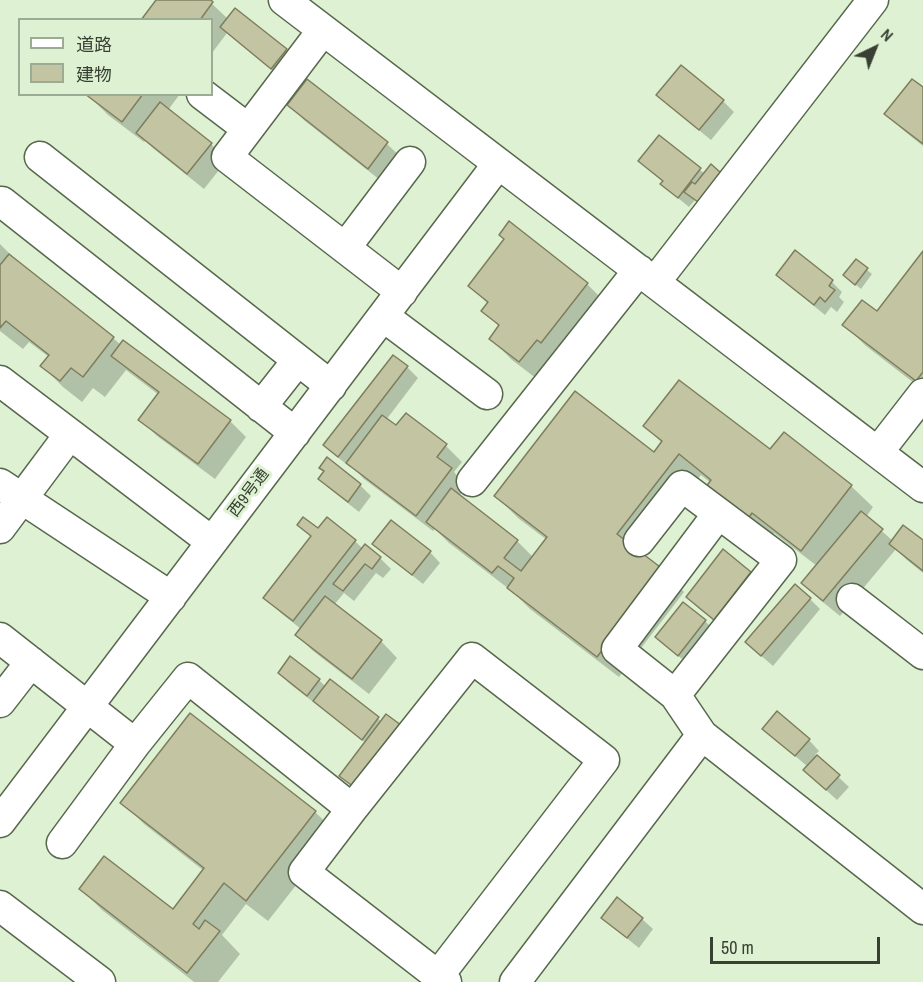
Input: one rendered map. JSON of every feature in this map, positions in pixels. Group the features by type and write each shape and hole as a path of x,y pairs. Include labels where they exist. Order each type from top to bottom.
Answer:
{"street":[{"path":"284,0 922,484"},
{"path":"472,481 647,276 873,0"},
{"path":"323,30 227,157 402,292"},
{"path":"205,96 248,129"},
{"path":"40,157 331,386"},
{"path":"345,248 410,162"},
{"name":"西9号通","path":"0,822 498,164"},
{"path":"2,202 295,433"},
{"path":"383,316 488,394"},
{"path":"261,407 298,360"},
{"path":"0,381 212,542"},
{"path":"878,452 923,394"},
{"path":"0,528 11,491 70,434"},
{"path":"639,541 682,486 781,560 675,695"},
{"path":"11,491 171,597"},
{"path":"718,514 617,649 675,695 702,735 923,909"},
{"path":"852,599 923,654"},
{"path":"0,638 135,744"},
{"path":"472,658 604,760 442,979 304,872 472,658"},
{"path":"0,702 31,662"},
{"path":"62,843 135,744 188,678 352,809"},
{"path":"515,982 702,735"},
{"path":"0,906 100,982"}],"building":[{"path":"156,0 211,0 213,2 201,18 142,18"},
{"path":"235,8 287,49 271,69 220,27"},
{"path":"681,65 724,100 699,130 656,95"},
{"path":"307,79 388,142 368,169 287,105"},
{"path":"912,79 923,87 923,144 884,114"},
{"path":"88,96 142,96 122,122"},
{"path":"160,102 212,143 187,174 136,133"},
{"path":"659,135 701,168 678,198 660,184 663,181 638,161"},
{"path":"711,164 721,173 698,202 684,192 692,182 695,184"},
{"path":"509,221 588,283 541,343 537,340 519,362 489,339 499,325 481,311 488,302 468,286 504,239 499,235"},
{"path":"795,250 833,280 829,286 835,290 825,302 820,297 814,305 776,275"},
{"path":"923,251 923,372 916,381 842,325 862,300 877,311"},
{"path":"9,254 114,337 83,377 71,368 60,381 40,366 49,355 6,321 0,328 0,265"},
{"path":"856,259 868,268 855,285 843,275"},
{"path":"123,340 231,420 198,464 138,420 159,392 111,356"},
{"path":"393,355 408,366 338,457 323,445"},
{"path":"679,380 770,449 784,432 852,485 801,551 752,513 747,520 705,488 711,480 679,454 617,534 664,570 597,657 507,588 514,578 498,566 492,573 426,522 451,488 518,540 504,558 521,571 547,537 494,496 575,391 654,452 662,441 643,426"},
{"path":"406,413 447,444 437,457 452,468 416,516 346,463 382,415 396,425"},
{"path":"327,457 361,484 348,502 318,479 324,471 319,468"},
{"path":"861,511 883,529 823,601 801,583"},
{"path":"303,517 318,528 327,517 356,540 293,621 263,598 311,536 297,525"},
{"path":"391,520 431,551 412,575 372,544"},
{"path":"903,525 923,540 923,571 889,544"},
{"path":"365,544 381,557 372,569 365,564 343,591 333,584"},
{"path":"723,549 751,572 714,620 686,597"},
{"path":"795,584 811,598 761,656 745,642"},
{"path":"325,596 382,640 352,679 295,635"},
{"path":"683,602 706,620 678,656 655,637"},
{"path":"290,656 320,679 307,696 278,673"},
{"path":"330,679 379,717 362,740 313,701"},
{"path":"777,711 810,739 795,756 762,729"},
{"path":"190,713 316,811 246,901 224,883 193,924 199,929 205,920 220,931 187,973 79,889 104,856 173,909 204,868 120,803"},
{"path":"386,714 405,728 358,790 339,776"},
{"path":"817,755 840,775 826,790 803,770"},
{"path":"617,897 643,918 627,938 601,918"}]}
